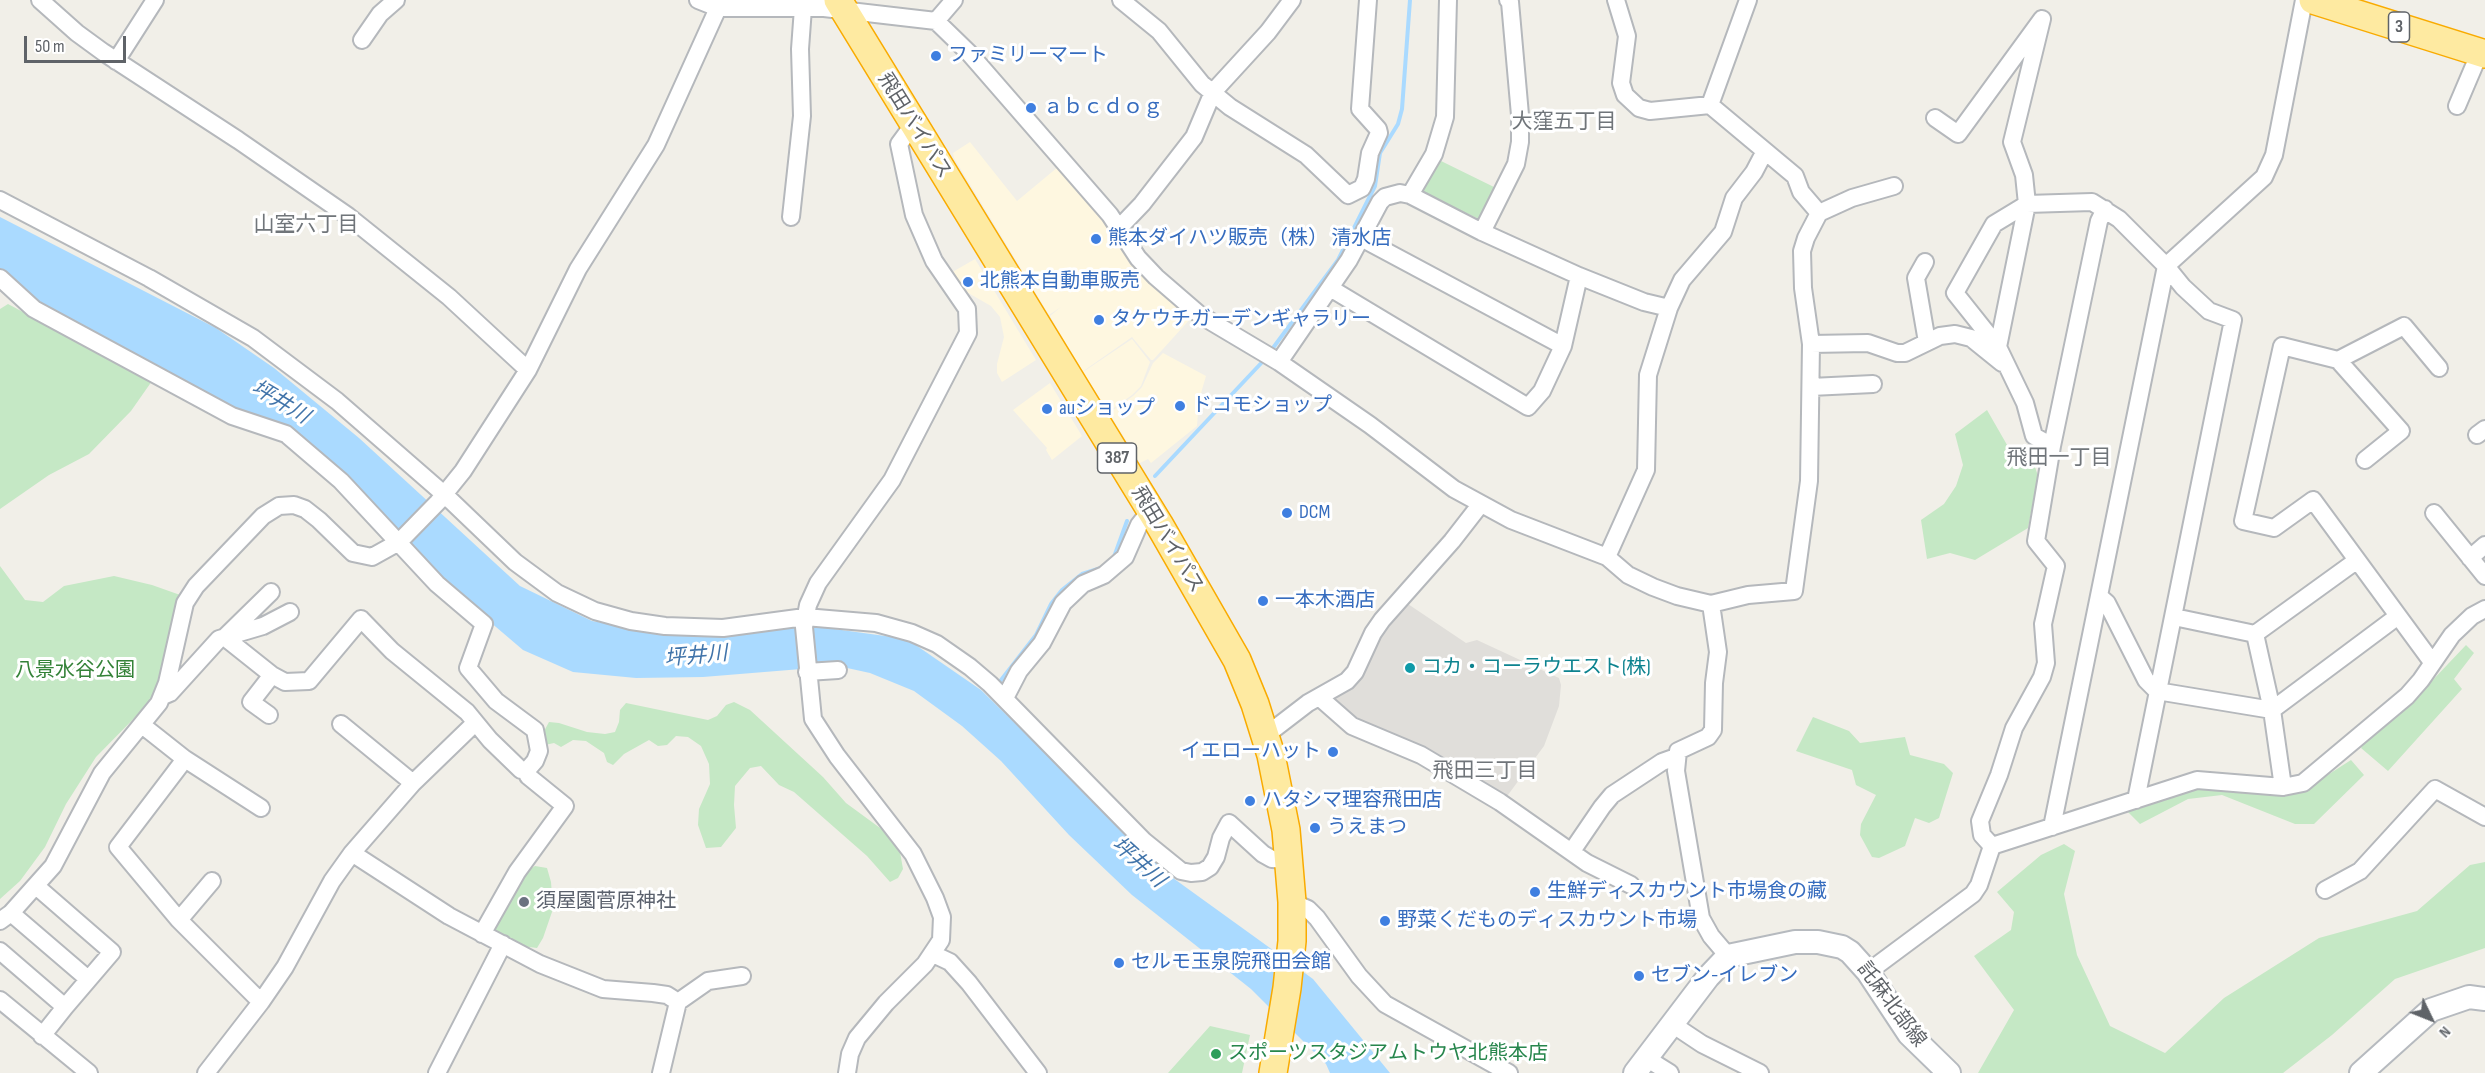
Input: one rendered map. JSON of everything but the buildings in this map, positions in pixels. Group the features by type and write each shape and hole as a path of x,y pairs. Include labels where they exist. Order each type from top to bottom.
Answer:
{"highway":[{"name":"3","path":"2313,0 2482,53"},
{"name":"飛田バイパス","path":"841,6 1150,511 1237,660 1255,704 1271,755 1286,830 1292,902 1292,941 1273,1073"}],"main road":[{"name":"託麻北部線","path":"1728,956 1746,950 1796,942 1818,942 1850,951 1868,972 1909,1034 1949,1073"},
{"path":"1641,1066 1708,977 1728,956"},
{"path":"2361,1073 2431,1010 2469,997 2485,999"}],"street":[{"path":"40,0 77,33 116,61 238,140 348,216 449,297 528,370"},
{"path":"116,61 154,0"},
{"path":"362,40 380,14 396,0"},
{"path":"698,0 718,8 841,6 936,21 969,53 1067,165 1119,228 1138,258 1175,294 1222,330 1279,362 1370,425 1454,489 1480,505 1546,535 1607,556 1628,575 1653,587 1711,604 1748,595 1794,591 1809,481 1811,344 1803,288 1802,251 1819,213 1852,198 1894,186"},
{"path":"936,21 954,0"},
{"path":"1121,0 1159,31 1194,76 1230,107 1306,155 1348,195 1400,193 1410,195 1482,232 1579,276 1644,302 1669,308"},
{"path":"1119,228 1142,204 1194,136 1213,92 1261,40 1292,0"},
{"path":"1279,362 1361,238 1371,195 1370,153 1379,133 1360,109 1368,0"},
{"path":"1410,195 1434,154 1444,117 1448,0"},
{"path":"1482,232 1516,164 1520,142 1520,115 1508,0"},
{"path":"1616,0 1627,36 1621,83 1625,95 1639,108 1650,111 1710,105 1794,176 1801,192 1819,213"},
{"path":"1710,105 1748,0"},
{"path":"2052,827 2166,266 2264,177 2274,155 2304,0"},
{"path":"88,979 5,917 53,866 102,773 142,725 162,696 185,603 196,586 263,516 279,506 294,505 305,509 353,553 372,556 403,538 441,499 474,454 528,370 578,268 656,145 718,8"},
{"path":"791,217 802,116 800,48 803,8"},
{"path":"1935,118 1958,134 2042,19 2012,142 2024,176 2027,204 1998,347"},
{"path":"2457,106 2482,53"},
{"path":"847,1073 850,1054 857,1038 885,1003 933,954 941,940 942,917 913,854 837,756 813,719 805,622 818,583 892,480 968,333 967,309 934,261 915,215 900,144 913,125"},
{"path":"1607,556 1646,470 1648,375 1669,308 1682,280 1723,232 1734,198 1754,172 1765,151"},
{"path":"0,200 149,278 254,338 337,400 441,499 525,571 557,593 595,611 631,621 665,626 723,628 805,622 876,623 912,633 937,644 970,667 1005,698 1144,841 1181,871 1202,872 1210,867 1229,823 1263,854 1272,859 1289,860"},
{"path":"2052,446 2034,436 2025,403 1998,347 1954,293 1994,224 2027,204 2092,202 2119,219 2166,266 2183,287 2209,311 2233,320 2136,800"},
{"path":"1992,846 1982,834 1980,821 1999,775 2014,728 2042,677 2046,663 2043,624 2056,566 2036,541 2052,446 2099,221 2105,209"},
{"path":"1361,238 1563,346"},
{"path":"1925,262 1916,278 1927,342"},
{"path":"1330,288 1528,407 1542,391 1563,346 1579,276"},
{"path":"0,278 26,304 232,417 286,434 403,538 437,584 484,624 468,668 496,701 535,730 538,751 528,769 528,776 565,806 517,872 482,934"},
{"path":"2338,360 2404,326 2439,368"},
{"path":"1811,344 1868,343 1897,353 1905,352 1940,336 1955,334 1971,338 2007,367"},
{"path":"2365,460 2401,431 2338,360 2282,346 2243,521 2274,528 2313,501 2432,662"},
{"path":"1810,387 1873,384"},
{"path":"1265,736 1318,697 1333,690 1355,672 1373,633 1480,505"},
{"path":"1005,698 1019,671 1042,643 1063,603 1083,584 1104,575 1125,558 1139,525 1150,511"},
{"path":"2434,513 2485,576"},
{"path":"2470,558 2485,545"},
{"path":"2174,617 2255,634 2356,561"},
{"path":"226,636 271,592"},
{"path":"2099,596 2108,603 2146,680 2157,691 2272,710 2398,616"},
{"path":"1711,604 1718,652 1714,683 1713,730 1708,737 1678,751 1676,771 1701,918 1711,936 1728,956"},
{"path":"1992,846 2197,780 2283,787 2303,783 2399,703 2421,680 2452,635 2472,616 2485,609"},
{"path":"162,696 170,693 219,639 248,632 290,612"},
{"path":"226,636 272,675 285,682 309,681 361,619 392,651 461,706 521,770 528,769"},
{"path":"2255,634 2272,710 2283,787"},
{"path":"808,669 838,670"},
{"path":"269,715 251,702 272,675"},
{"path":"1318,697 1352,726 1420,755 1474,786 1587,863 1631,885"},
{"path":"207,1073 285,967 332,881 352,853 413,783 475,723"},
{"path":"341,724 413,783"},
{"path":"142,725 185,759 261,808"},
{"path":"1572,851 1612,795 1662,762 1676,757"},
{"path":"185,759 118,847 179,920 261,1002"},
{"path":"2325,890 2360,871 2435,789 2485,817"},
{"path":"1868,972 1973,894 1979,885 1992,846"},
{"path":"352,853 448,916 540,964 603,989 667,995 678,1002"},
{"path":"179,920 212,881"},
{"path":"36,886 112,952 42,1036"},
{"path":"1292,902 1308,909 1317,918 1359,976 1385,1004 1509,1073"},
{"path":"437,1073 502,945"},
{"path":"0,951 65,1007"},
{"path":"933,954 950,962 969,983 1038,1073"},
{"path":"661,1073 678,1002 708,981 742,976"},
{"path":"0,1000 89,1073"},
{"path":"1672,1024 1702,1044 1760,1073"},
{"path":"1641,1066 1670,1073"}],"shaded area":[{"path":"970,142 1017,201 1058,167 1192,317 1153,360 1132,337 1082,372 1050,316 1061,307 1049,315 954,158 953,153"},
{"path":"975,259 1036,360 1002,382 997,373 1004,337 1000,317 991,306 956,286 949,274"},
{"path":"1132,339 1150,362 1141,386 1108,412 1083,372"},
{"path":"1163,353 1206,376 1199,400 1197,426 1151,463 1148,459 1140,463 1109,413 1142,387 1153,363"},
{"path":"1050,383 1082,436 1052,460 1047,448 1013,410"},
{"path":"1405,602 1466,643 1477,640 1559,678 1561,685 1559,706 1544,746 1505,799 1359,725 1329,697"}],"green space":[{"path":"1439,160 1496,188 1479,219 1422,192"},
{"path":"8,304 152,381 131,411 89,454 49,475 0,509 0,309"},
{"path":"1987,410 2018,464 2033,461 2038,476 2028,528 1975,560 1950,553 1927,559 1921,520 1944,504 1956,486 1963,465 1955,434"},
{"name":"八景水谷公園","path":"0,566 25,600 43,602 64,586 114,576 152,585 183,596 160,682 150,702 96,757 66,804 45,847 20,881 0,899"},
{"path":"2466,645 2474,653 2454,679 2462,689 2388,771 2361,748 2366,740 2411,703"},
{"path":"734,702 750,710 823,777 846,803 891,836 900,852 903,869 898,878 890,882 867,856 794,792 779,785 761,766 750,768 735,786 736,828 721,847 706,848 698,825 699,809 710,784 709,764 701,746 688,737 676,736 667,745 658,746 649,740 624,754 613,765 607,762 604,753 586,741 573,740 561,747 554,743 545,745 543,733 549,722 587,732 605,734 615,732 620,710 626,703 708,720 717,716 726,705"},
{"path":"1813,717 1849,731 1860,743 1905,737 1910,755 1944,764 1953,773 1939,818 1929,823 1915,818 1905,846 1879,858 1872,857 1860,835 1861,824 1876,795 1856,785 1852,770 1796,751"},
{"path":"2351,760 2364,775 2314,824 2295,824 2222,795 2188,799 2140,824 2127,811 2188,789 2229,785 2285,796 2312,785"},
{"path":"2064,844 2075,851 2064,894 2077,955 2110,1026 2165,1053 2224,998 2319,938 2417,911 2470,865 2485,862 2485,948 2395,979 2332,1035 2283,1073 1978,1073 2014,1010 1974,956 2011,930 2014,912 1997,892 2041,855"},
{"path":"535,866 547,868 551,882 553,909 537,948 522,946 498,933 493,927 521,875"},
{"name":"スポーツスタジアムトウヤ北熊本店","path":"1210,1026 1250,1035 1242,1073 1168,1073"}],"water":[{"name":"坪井川","path":"0,217 216,328 274,368 359,438 520,586 592,621 673,635 798,624 907,639 981,690 1173,878 1313,979 1390,1073 1330,1073 1326,1064 1251,989 1132,895 1069,835 1001,761 962,726 914,691 870,673 838,666 703,677 636,678 573,672 523,650 469,604 348,479 255,421 30,300 0,271"}],"waterway":[{"path":"1270,352 1338,260 1375,186 1380,153 1398,124 1402,109 1410,0"},
{"path":"1155,476 1266,358"},
{"path":"1114,557 1127,521"},
{"path":"998,684 1036,635 1051,604 1062,590 1082,574 1101,568"}],"place":[{"name":"ファミリーマート","path":"936,56"},
{"name":"ａｂｃｄｏｇ","path":"1031,108"},
{"name":"熊本ダイハツ販売（株） 清水店","path":"1096,239"},
{"name":"北熊本自動車販売","path":"968,282"},
{"name":"タケウチガーデンギャラリー","path":"1099,320"},
{"name":"ドコモショップ","path":"1180,406"},
{"name":"auショップ","path":"1047,409"},
{"name":"DCM","path":"1287,513"},
{"name":"一本木酒店","path":"1263,601"},
{"name":"コカ・コーラウエスト(株)","path":"1410,668"},
{"name":"イエローハット","path":"1333,752"},
{"name":"ハタシマ理容飛田店","path":"1250,801"},
{"name":"うえまつ","path":"1315,828"},
{"name":"生鮮ディスカウント市場食の藏","path":"1535,892"},
{"name":"須屋園菅原神社","path":"524,902"},
{"name":"野菜くだものディスカウント市場","path":"1385,921"},
{"name":"セルモ玉泉院飛田会館","path":"1119,963"},
{"name":"セブン-イレブン","path":"1639,976"},
{"name":"スポーツスタジアムトウヤ北熊本店","path":"1216,1054"}],"district":[{"name":"大窪五丁目","path":"1564,123"},
{"name":"山室六丁目","path":"306,226"},
{"name":"飛田一丁目","path":"2059,459"},
{"name":"飛田三丁目","path":"1485,772"}]}
